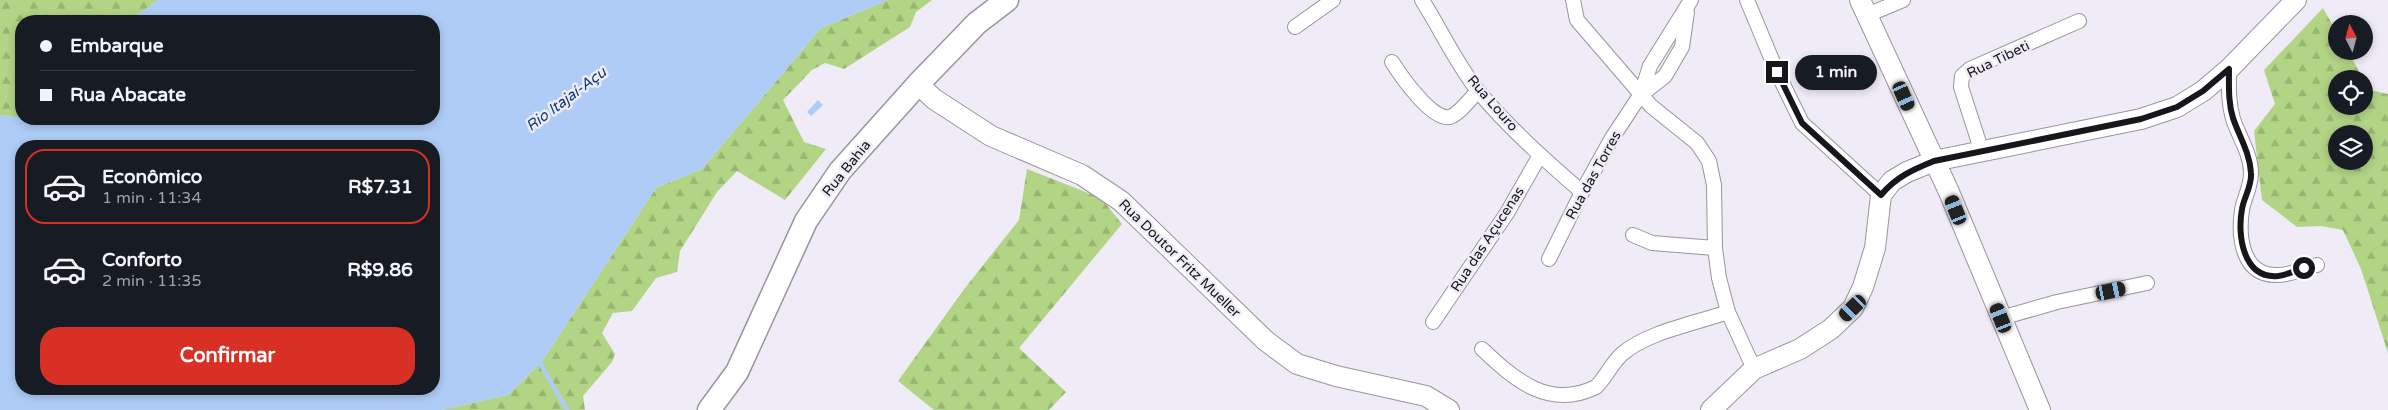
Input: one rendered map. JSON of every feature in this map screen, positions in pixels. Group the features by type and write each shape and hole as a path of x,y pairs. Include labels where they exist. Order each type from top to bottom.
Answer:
{"main road":[{"name":"Rua Bahia","path":"709,410 737,372 806,221 840,170 918,84 977,23 1007,0"},
{"name":"Rua Bahia","path":"730,410 737,372"}],"street":[{"path":"1296,27 1333,0"},
{"name":"Rua Louro","path":"1422,0 1439,32 1478,90 1540,155 1582,192"},
{"path":"1573,0 1577,20 1650,106 1697,143 1709,161 1714,185 1715,248 1719,278 1728,312 1754,369"},
{"path":"1747,0 1777,72 1802,123 1881,195"},
{"path":"1903,0 1864,8 1934,161 2040,410"},
{"path":"1711,410 1754,369 1800,349 1831,329 1853,308 1863,287 1875,248 1881,195 1892,181 1934,161 2141,119 2177,107 2203,91 2229,69 2296,0"},
{"name":"Rua das Torres","path":"1549,259 1582,192 1612,138 1641,94 1650,66 1689,4"},
{"name":"Rua Tibeti","path":"1982,152 1961,87 1962,76 1970,69 2080,21"},
{"path":"1392,62 1412,90 1432,111 1443,117 1452,116 1478,90"},
{"path":"2229,69 2229,102 2246,151 2251,173 2248,192 2242,208 2240,227 2243,247 2250,265 2263,274 2278,276 2316,265"},
{"name":"Rua Doutor Fritz Mueller","path":"918,84 934,98 991,136 1082,175 1121,201 1266,341 1297,364 1336,376 1426,396 1449,410"},
{"name":"Rua das Açucenas","path":"1433,322 1507,213 1540,155"},
{"path":"1632,235 1652,243 1715,248"},
{"path":"2001,318 2057,302 2147,283"},
{"path":"1482,349 1530,394 1552,403 1568,402 1595,387 1622,354 1644,340 1728,312"}],"green space":[{"path":"0,0 158,0 137,15 15,15 15,117 0,115"},
{"path":"888,0 932,0 916,12 910,27 844,69 825,63 812,70 783,100 804,142 826,149 785,200 737,171 717,192 680,251 677,272 656,278 632,311 613,313 602,333 615,354 612,362 583,396 585,410 441,410 508,395 543,360 656,188 702,169 821,28"},
{"path":"2323,8 2328,17 2328,60 2353,60 2358,70 2328,70 2328,115 2373,115 2373,91 2388,94 2388,353 2361,269 2343,230 2321,226 2297,227 2262,200 2254,131 2275,104 2264,70"},
{"path":"1027,169 1101,198 1122,224 1019,348 1066,392 1049,410 934,410 898,381 965,288 1019,220"}],"water":[{"name":"Rio Itajaí-Açu","path":"158,0 888,0 821,28 702,169 656,188 543,360 508,395 441,410 0,410 0,115 15,117 15,125 440,125 440,15 137,15"},
{"path":"818,100 823,105 811,116 807,112"}],"waterway":[{"path":"538,359 567,410"}],"route":[{"path":"1777,72 1802,123 1881,195 1892,181 1907,172 1934,161 2141,119 2177,107 2203,91 2229,69 2229,102 2246,151 2251,173 2248,192 2242,208 2240,227 2243,247 2250,265 2263,274 2278,276 2304,268"}]}
